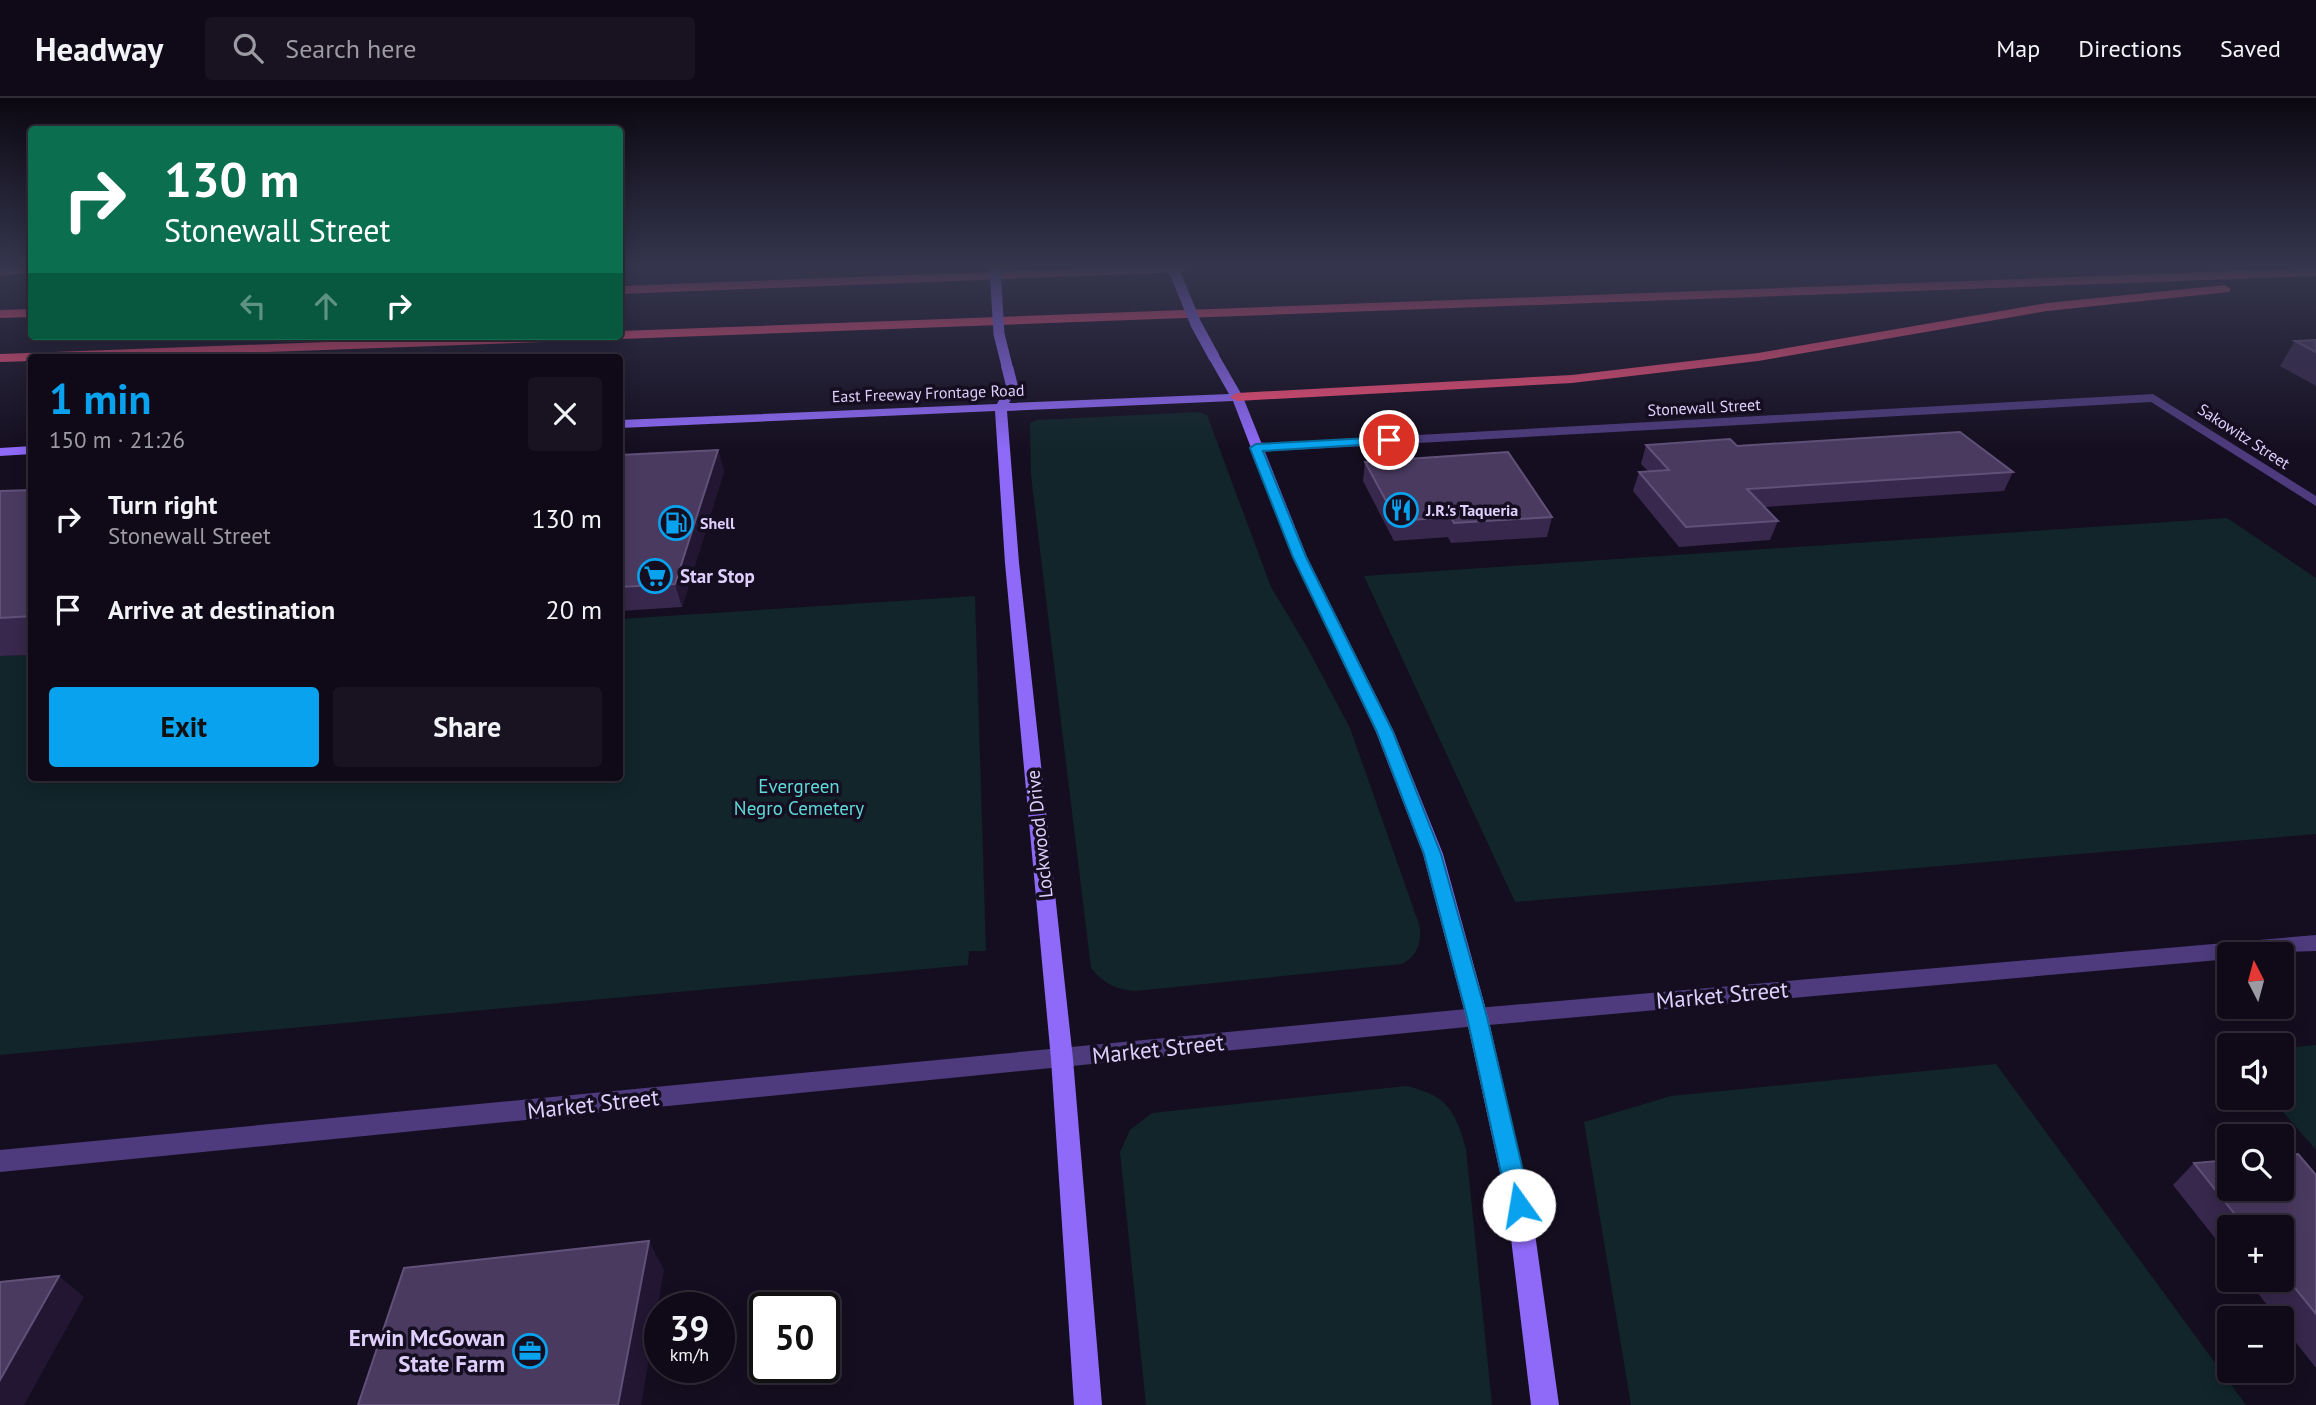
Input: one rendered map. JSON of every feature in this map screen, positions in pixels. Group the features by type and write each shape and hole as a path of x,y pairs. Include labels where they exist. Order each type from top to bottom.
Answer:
{"highway":[{"path":"623,335 782,329"},
{"path":"1237,397 1572,379 1758,358 1922,329"},
{"path":"108,354 486,340"},
{"path":"0,358 28,357"}],"main road":[{"name":"Lockwood Drive","path":"999,329 1012,386 1001,408 1012,563 1062,1059 1088,1405"},
{"path":"1199,329 1237,397 1300,557 1385,732 1428,841 1477,1017 1519,1205 1545,1405"},
{"name":"East Freeway Frontage Road","path":"623,424 1237,397"},
{"path":"0,452 28,450"}],"street":[{"name":"Stonewall Street","path":"1256,448 2153,398"},
{"name":"Sakowitz Street","path":"2153,398 2316,502"},
{"name":"Market Street","path":"0,1161 1477,1017 2316,943"}],"green space":[{"path":"1198,412 1207,415 1271,587 1350,728 1420,927 1417,948 1412,957 1402,964 1135,991 1110,985 1091,968 1031,476 1030,423 1037,420"},
{"path":"2227,518 2316,578 2316,834 1515,902 1364,576"},
{"name":"Evergreen Negro Cemetery","path":"975,596 986,951 969,951 968,965 0,1055 0,656 28,655 28,781 623,781 623,619"},
{"path":"2316,1045 2316,1150 2281,1110 2294,1110 2294,1047"},
{"path":"1996,1064 2217,1365 2217,1383 2230,1383 2246,1405 1631,1405 1584,1122 1671,1096"},
{"path":"1406,1086 1431,1094 1447,1106 1458,1124 1466,1149 1492,1405 1146,1405 1120,1152 1130,1130 1152,1113"}],"building":[{"path":"2316,340 2316,352 2295,341"},
{"path":"1960,432 2013,472 1747,489 1778,521 1686,527 1639,472 1669,470 1646,445 1730,439 1737,446"},
{"path":"718,450 675,584 623,587 623,455"},
{"path":"1508,452 1552,517 1454,523 1451,517 1397,521 1365,462"},
{"path":"28,490 28,616 0,618 0,491"},
{"path":"2294,1154 2298,1154 2316,1175 2316,1314 2294,1287 2294,1215 2235,1215 2224,1201 2294,1201"},
{"path":"2217,1161 2217,1192 2194,1163"},
{"name":"Erwin McGowan State Farm","path":"649,1241 618,1405 358,1405 404,1268"},
{"path":"59,1276 0,1380 0,1282"}],"place":[{"name":"J.R.'s Taqueria","path":"1401,510"},
{"name":"Shell","path":"676,523"},
{"name":"Star Stop","path":"655,576"},
{"name":"Erwin McGowan State Farm","path":"530,1351"}],"route":[{"path":"1389,440 1256,448 1300,557 1385,732 1433,854 1477,1017 1519,1205"}]}
